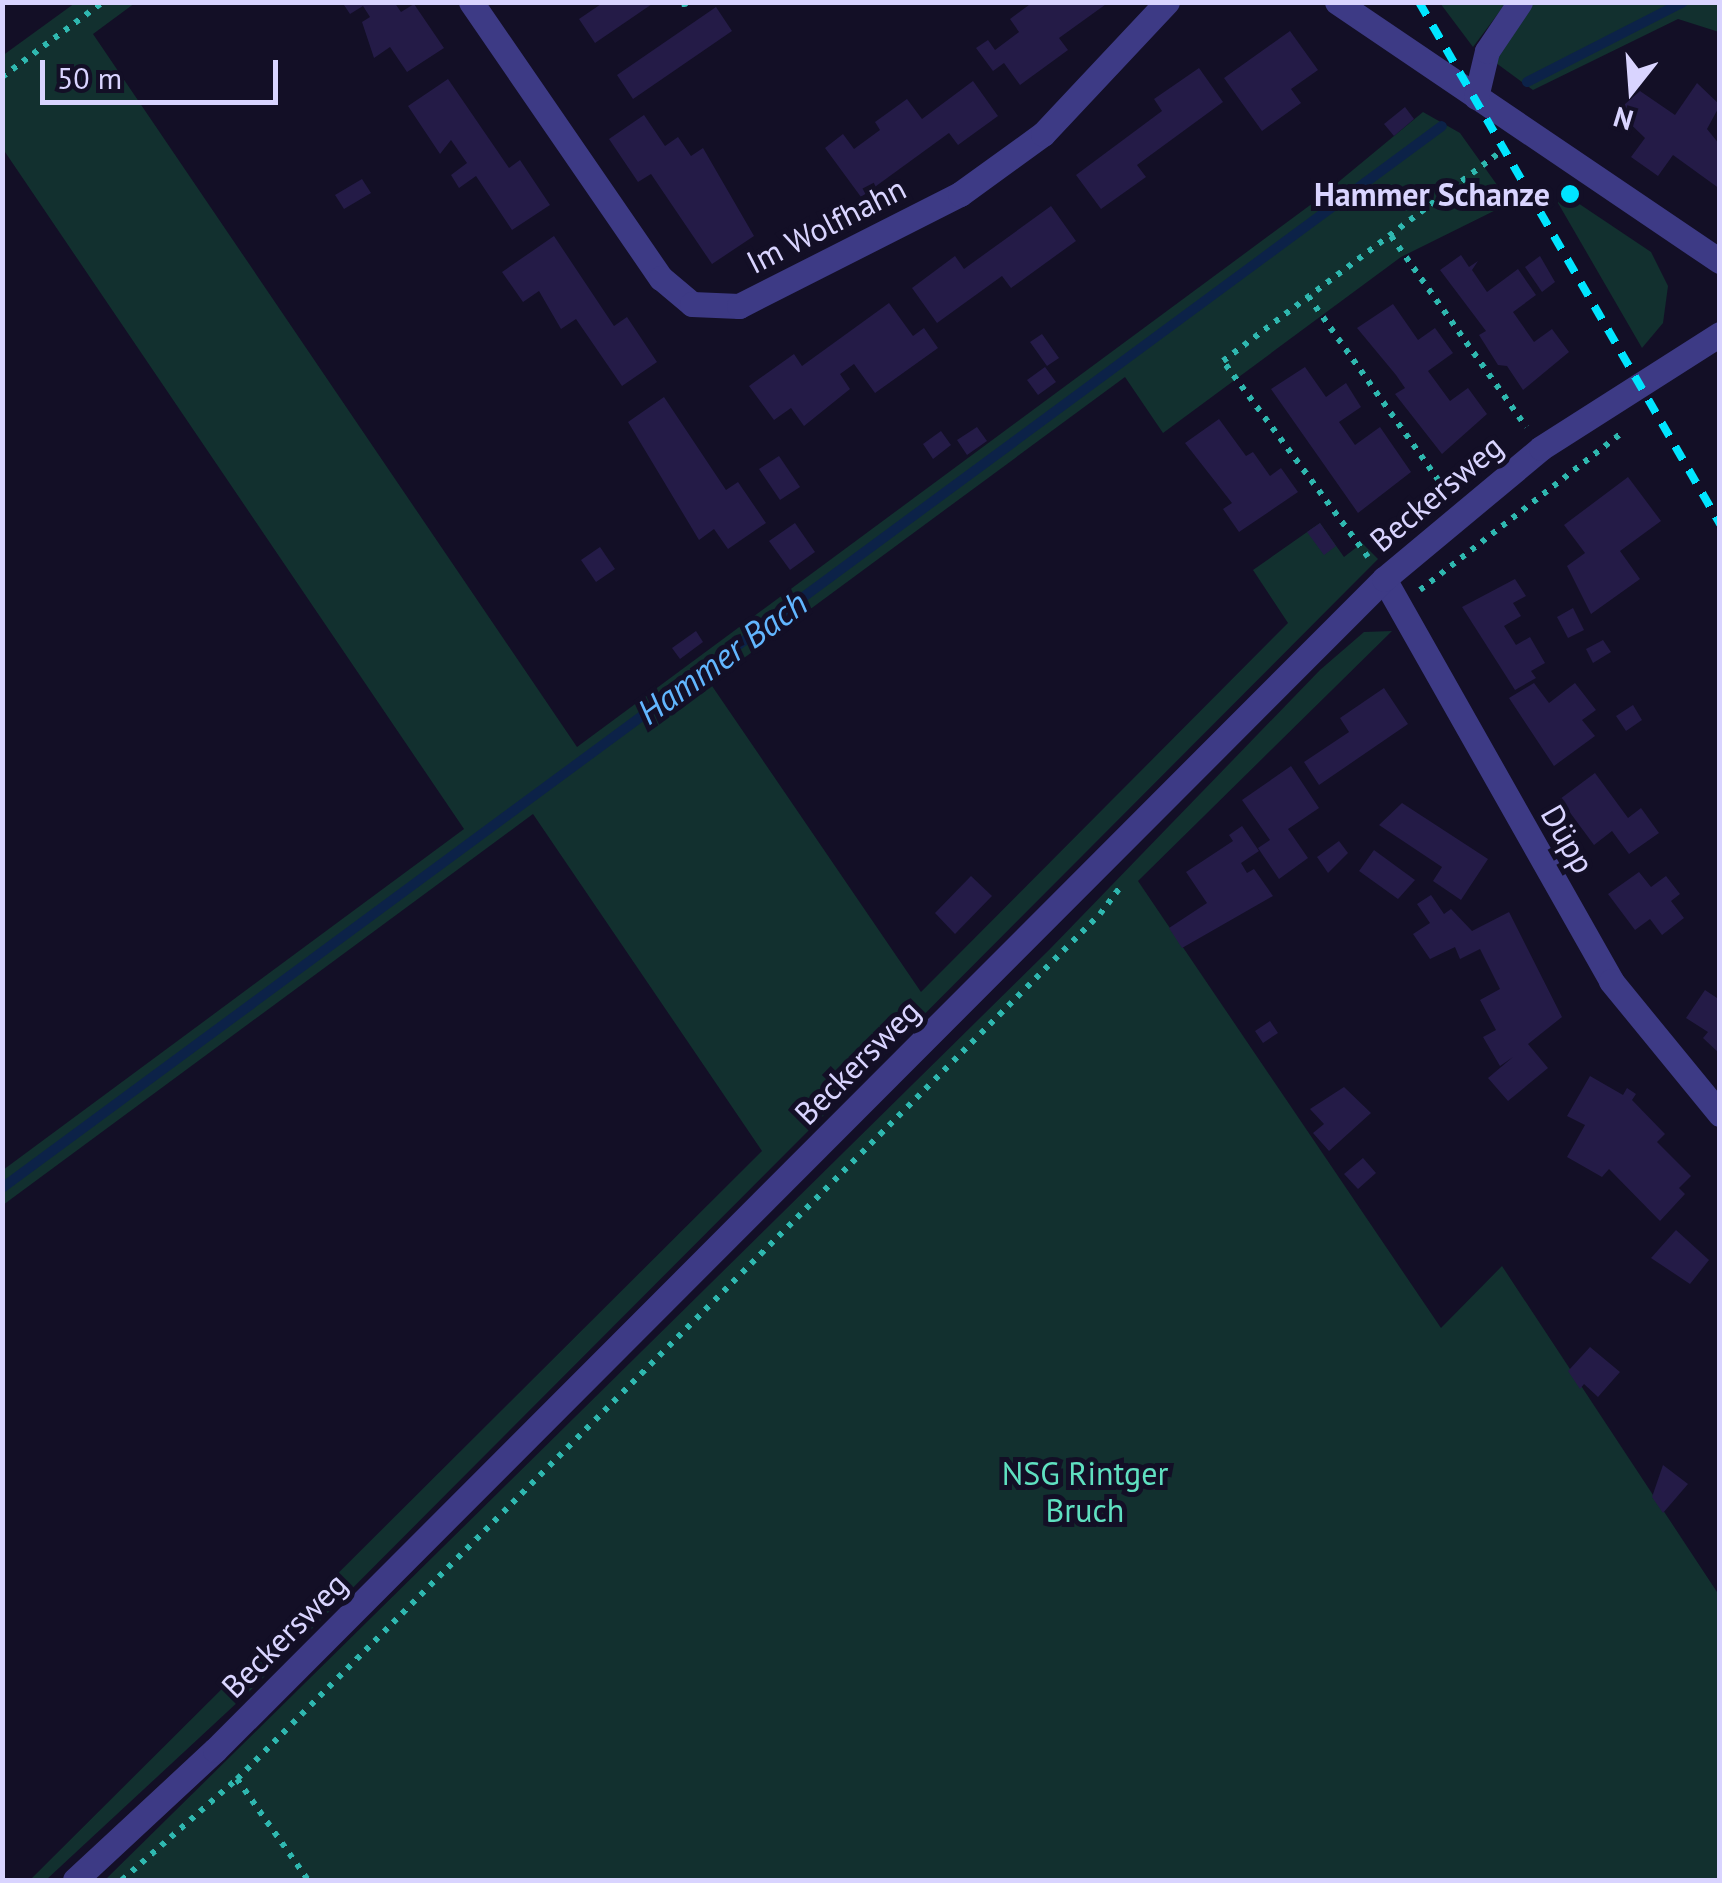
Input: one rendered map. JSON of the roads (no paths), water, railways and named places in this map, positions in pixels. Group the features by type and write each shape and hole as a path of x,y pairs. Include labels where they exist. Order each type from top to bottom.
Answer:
{"street":[{"name":"Im Wolfhahn","path":"472,2 661,278 692,304 739,306 960,194 1043,134 1166,2"},
{"path":"1337,2 1720,261"},
{"path":"1476,97 1486,51 1520,2"},
{"name":"Beckersweg","path":"75,1880 215,1750 1384,579 1541,448 1720,334"},
{"name":"Düpp","path":"1384,579 1612,981 1720,1114"}],"waterway":[{"name":"Hammer Bach","path":"1527,82 1683,2"},
{"name":"Hammer Bach","path":"2,1188 1442,126"}],"railway":[{"path":"1419,2 1720,524"}],"place":[{"name":"Hammer Schanze","path":"1570,194"}],"park label":[{"name":"NSG Rintger Bruch","path":"1085,1492"}]}
